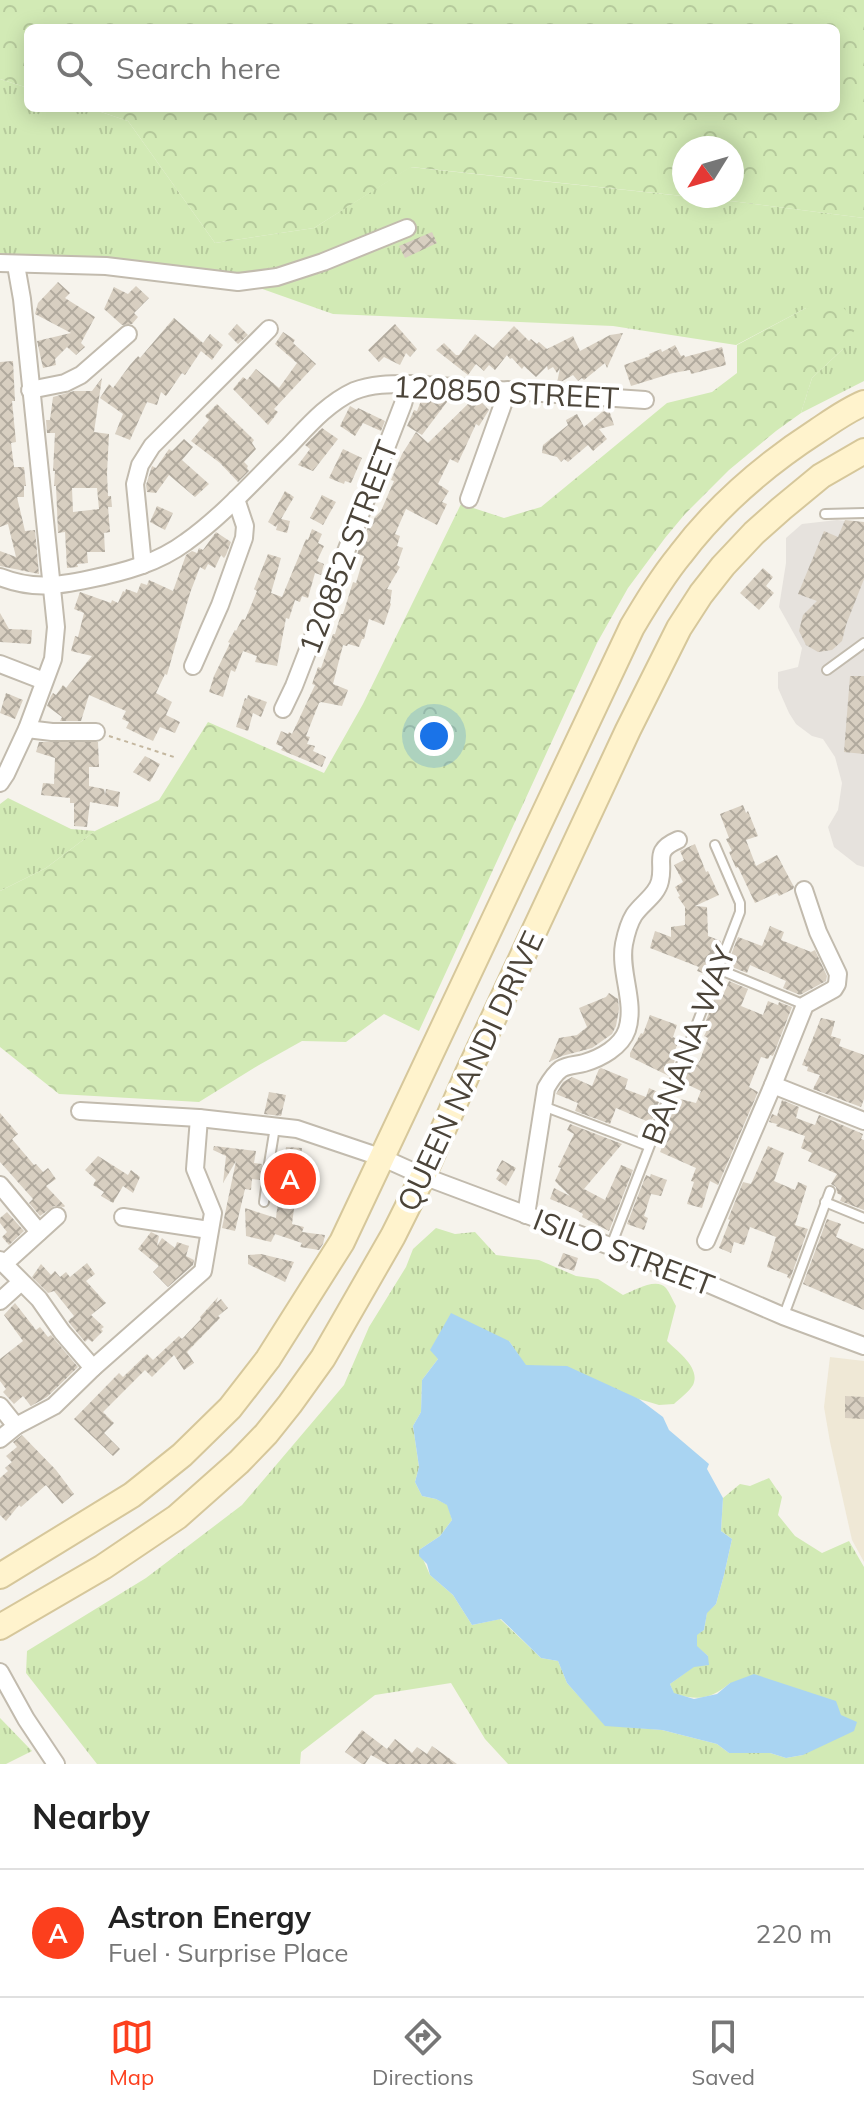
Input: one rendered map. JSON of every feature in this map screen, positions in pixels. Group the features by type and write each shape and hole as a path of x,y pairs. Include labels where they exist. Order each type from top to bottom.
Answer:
{"main road":[{"name":"QUEEN NANDI DRIVE","path":"0,1576 132,1495 182,1455 230,1408 268,1359 342,1242 632,627 651,596 680,554 746,486 785,452 864,403"},
{"name":"QUEEN NANDI DRIVE","path":"0,1627 103,1567 177,1517 266,1434 323,1358 393,1236 423,1176 621,744 679,628 723,566 754,533 821,476 864,451"}],"street":[{"path":"2,775 27,729 53,659 56,627 22,299 8,264 106,266 238,282 277,277 407,228"},
{"path":"143,565 135,484 140,465 152,446 269,329"},
{"path":"30,390 65,383 81,375 128,334"},
{"name":"120850 STREET","path":"0,577 52,587 113,574 163,557 186,543 236,499 323,411 355,391 376,385 409,384 645,400"},
{"name":"120852 STREET","path":"283,709 409,384"},
{"path":"469,499 508,390"},
{"path":"193,666 229,583 244,538 245,526 236,499"},
{"path":"0,664 44,681"},
{"path":"27,729 96,732"},
{"path":"526,1215 546,1088 562,1068 600,1056 614,1048 625,1034 630,1020 623,959 628,928 633,916 659,884 661,855 678,840"},
{"path":"706,1241 805,1005 834,989 839,978 818,932 804,890"},
{"path":"773,1085 864,1121"},
{"name":"ISILO STREET","path":"80,1111 199,1118 297,1129 383,1158 864,1346"},
{"path":"0,1439 16,1426 54,1406 199,1275 205,1264 213,1213 195,1169 199,1118"},
{"path":"0,1185 39,1232"},
{"path":"57,1216 2,1262 39,1299 93,1368"},
{"path":"123,1217 209,1230"},
{"path":"0,1301 21,1282"},
{"path":"0,1406 16,1426"},
{"path":"0,1672 56,1764"}],"lane":[{"path":"825,514 864,513"},
{"path":"827,670 864,643"},
{"name":"BANANA WAY","path":"611,1246 739,917 735,891 715,845"},
{"path":"718,969 805,1005"},
{"path":"543,1106 648,1146"},
{"path":"269,1164 275,1127"},
{"path":"264,1202 267,1181"},
{"path":"783,1316 830,1191"},
{"path":"825,1202 864,1218"}],"path":[{"path":"96,732 174,757"}],"shaded area":[{"path":"837,520 864,523 864,867 834,847 828,827 838,810 842,783 835,757 823,739 812,736 796,724 778,688 778,672 798,667 802,648 779,607 786,563 786,538 802,524"},
{"path":"830,1357 864,1361 864,1562 852,1540 824,1407"}],"green space":[{"path":"0,0 864,0 864,218 744,203 744,136 672,136 672,195 411,167 314,228 215,243 128,121 101,112 840,112 840,24 24,24 24,87 0,79"},
{"path":"0,79 24,87 24,112 101,112 128,121 215,243 314,228 410,167 672,195 672,208 744,208 744,203 864,218 864,381 801,413 812,378 843,349 806,308 736,345 613,326 333,314 223,275 0,254"},
{"path":"833,298 859,323 843,349 812,378 801,413 729,470 685,514 628,588 597,643 419,1031 384,1014 346,1042 302,1041 199,1102 59,1094 0,1047 0,891 46,868 95,831 159,800 208,722 324,773 363,704 461,504 504,518 541,507 667,403 712,392 737,373 737,345 806,308"},
{"path":"8,798 71,829 95,831 46,868 0,891 0,804"},
{"path":"436,1228 455,1234 475,1232 496,1255 539,1260 576,1276 598,1279 623,1295 645,1286 662,1285 676,1306 667,1341 687,1361 695,1379 691,1388 674,1404 659,1405 525,1365 509,1341 438,1359 422,1380 421,1412 413,1426 419,1467 415,1482 422,1496 448,1505 452,1520 440,1536 419,1550 430,1575 453,1595 472,1625 500,1619 541,1658 558,1661 567,1683 605,1725 662,1730 717,1744 729,1753 770,1753 786,1758 803,1755 730,1683 710,1696 697,1698 674,1694 670,1684 708,1656 696,1646 697,1634 704,1630 707,1612 716,1604 732,1539 721,1531 723,1498 740,1484 750,1486 769,1478 782,1497 778,1515 795,1536 822,1553 849,1541 864,1567 864,1764 508,1764 485,1739 451,1683 375,1695 301,1752 300,1764 97,1764 26,1673 27,1651 146,1578 242,1505 344,1385 369,1327 406,1267 413,1249"},
{"path":"0,1718 32,1751 6,1764 0,1764"}],"water":[{"path":"451,1313 509,1341 526,1365 567,1366 639,1399 663,1417 669,1430 709,1464 707,1469 723,1498 721,1531 732,1539 716,1604 707,1613 704,1630 697,1635 697,1646 708,1656 709,1665 694,1667 670,1684 674,1693 694,1699 717,1694 730,1683 754,1674 836,1701 841,1715 857,1722 854,1731 803,1755 786,1758 770,1753 729,1753 717,1744 662,1730 605,1726 567,1683 558,1661 541,1658 501,1619 472,1625 453,1595 430,1575 427,1564 419,1556 419,1550 440,1536 452,1520 447,1505 422,1496 415,1482 419,1467 413,1426 421,1412 422,1380 438,1359 430,1350"}],"building":[{"path":"432,232 437,243 405,258 399,246"},
{"path":"58,282 70,293 65,298 95,317 81,343 85,347 76,355 67,347 55,359 56,365 43,368 37,341 71,333 35,314 38,303"},
{"path":"136,286 149,298 134,313 138,317 132,324 122,325 104,309 114,287 128,294"},
{"path":"174,318 203,343 210,334 223,345 212,360 201,351 166,396 161,392 157,405 147,402 130,440 115,434 123,414 100,398 109,384 113,388"},
{"path":"237,324 248,335 238,344 228,334"},
{"path":"395,324 417,349 410,357 406,353 400,365 384,357 379,362 368,350"},
{"path":"514,326 529,341 539,342 547,349 573,336 580,351 610,335 623,333 607,368 605,363 584,380 578,381 573,375 559,383 560,368 557,373 553,367 548,370 547,366 536,377 507,355 495,370 489,365 484,371 476,364 468,375 436,350 444,343 459,355 475,334 493,348"},
{"path":"283,332 295,340 293,343 316,364 274,409 278,412 268,425 233,389 243,377 247,380 256,369 279,388 297,363 275,344"},
{"path":"675,345 681,356 685,357 722,347 726,365 691,374 690,370 673,373 631,386 624,365"},
{"path":"13,361 15,401 12,401 16,442 11,443 14,467 24,467 26,486 24,497 17,497 25,531 35,530 39,574 0,566 0,551 16,557 8,524 0,527 0,362"},
{"path":"102,378 94,432 109,434 110,532 104,533 105,552 87,552 88,563 67,568 65,532 58,533 53,471 55,433 47,433 46,420 50,420 53,397 74,391 92,391","holes":["72,488 97,488 99,509 73,512"]},
{"path":"423,396 450,398 422,435 407,426"},
{"path":"473,399 479,400 489,410 479,426 476,424 458,463 450,459 438,484 449,491 442,502 447,504 437,525 406,509 395,534 400,536 397,546 403,548 397,565 400,567 387,589 392,590 391,604 384,625 369,619 359,647 343,645 333,684 348,690 342,706 319,703 306,736 310,737 307,744 315,746 313,751 326,757 322,767 281,750 283,747 276,744 281,731 292,734 315,685 312,684 318,667 321,668 335,634 353,582 356,583 364,556 357,554 368,527 381,511 402,454 416,432 428,443"},
{"path":"217,404 254,440 252,443 256,449 244,462 249,471 238,482 220,463 191,441 209,420 205,416"},
{"path":"350,406 385,421 381,431 363,423 355,436 340,426"},
{"path":"609,410 614,425 599,429 607,439 593,451 588,445 568,462 542,453 543,445 568,425 566,420 577,414 584,427"},
{"path":"322,428 338,439 313,471 298,465 310,449 305,445"},
{"path":"184,439 193,447 182,460 209,484 195,497 169,475 156,493 147,492 152,466 156,468 169,449 172,451"},
{"path":"343,449 362,458 351,483 345,481 344,484 329,478"},
{"path":"285,491 294,497 281,519 290,521 287,533 276,530 278,523 276,527 268,522"},
{"path":"322,495 336,502 323,525 310,518"},
{"path":"157,506 173,513 165,530 150,522"},
{"path":"845,520 864,522 864,579 842,641 832,650 818,652 806,645 799,631 803,615 817,601 798,594 824,531 838,537"},
{"path":"312,529 322,534 318,543 324,546 317,561 324,564 321,575 315,573 308,598 302,596 300,602 295,600 289,619 286,618 277,666 255,662 257,656 243,651 235,672 231,670 223,697 209,692 228,642 242,619 245,620 268,554 281,558 271,593 282,597"},
{"path":"216,532 231,542 226,555 224,558 221,555 215,568 208,564 205,570 200,567 167,675 156,693 172,702 166,715 180,722 175,733 160,727 153,741 126,728 129,722 122,719 126,711 89,695 81,721 60,721 62,717 47,706 51,696 53,693 56,695 63,685 66,688 92,656 71,651 84,613 74,609 80,592 118,603 123,591 126,589 137,593 141,583 147,585 149,580 173,591 186,555 192,551 197,553 199,548 203,550"},
{"path":"763,568 773,577 766,586 774,593 759,610 740,593"},
{"path":"0,613 9,629 32,630 31,644 0,642"},
{"path":"850,676 864,676 864,754 844,752"},
{"path":"6,693 23,700 15,719 0,713"},
{"path":"248,695 267,702 261,717 253,713 248,731 236,727"},
{"path":"39,742 98,742 99,767 89,767 89,786 104,789 105,795 106,789 120,792 118,807 90,802 87,827 74,826 74,803 70,803 70,798 41,795 43,783 54,784 55,758 36,752"},
{"path":"145,756 160,764 150,782 133,772"},
{"path":"743,805 758,836 746,840 756,866 777,855 794,887 779,896 777,893 755,903 729,852 732,851 726,839 729,838 720,814"},
{"path":"695,844 719,895 695,906 707,907 708,936 721,941 708,975 697,971 699,967 650,948 655,931 671,937 671,927 685,925 685,907 675,887 683,882 674,865 684,860 680,851"},
{"path":"770,926 784,932 781,940 811,952 815,950 827,976 826,981 800,995 783,988 786,981 750,965 747,973 727,965 738,937 762,946"},
{"path":"729,981 748,989 741,1006 763,1015 768,1001 792,1007 773,1056 770,1055 768,1059 761,1057 749,1087 758,1092 718,1185 710,1181 702,1208 687,1204 696,1168 660,1152 669,1131 664,1129 675,1099 696,1103 701,1091 682,1082 690,1062 697,1065 700,1060 708,1038 704,1036 707,1030 703,1028 715,997 721,1000"},
{"path":"609,993 618,999 619,1009 612,1034 592,1048 549,1062 559,1038 577,1035 587,1027 579,1008"},
{"path":"650,1015 677,1025 673,1037 679,1040 669,1076 630,1057"},
{"path":"821,1018 835,1021 831,1036 841,1039 839,1046 864,1055 864,1099 861,1107 813,1089 820,1075 807,1071 808,1067 802,1065"},
{"path":"601,1068 628,1079 625,1089 646,1097 649,1088 662,1094 651,1123 616,1108 610,1124 575,1111 578,1103 556,1094 563,1082 572,1077 592,1086"},
{"path":"269,1092 286,1095 281,1116 264,1114"},
{"path":"782,1100 799,1107 796,1118 815,1125 819,1115 863,1134 864,1210 840,1201 842,1196 831,1184 837,1174 808,1161 812,1153 801,1148 805,1136 769,1122 772,1114 777,1116"},
{"path":"0,1113 18,1134 12,1139 34,1165 43,1172 48,1168 56,1179 46,1186 64,1207 54,1206 40,1216 29,1203 33,1199 0,1162"},
{"path":"570,1124 622,1144 584,1189 605,1200 621,1165 633,1170 609,1231 582,1217 583,1214 574,1209 550,1199 554,1188 570,1196 555,1181 561,1168 558,1167 574,1134 567,1130"},
{"path":"214,1146 256,1151 254,1163 262,1164 269,1171 276,1165 284,1166 286,1147 302,1148 292,1224 304,1227 302,1232 325,1235 319,1250 300,1247 302,1243 275,1234 271,1242 246,1236 245,1208 276,1218 280,1183 274,1182 269,1174 260,1180 252,1179 251,1190 245,1189 235,1231 222,1228 236,1161 223,1183 226,1156 213,1150"},
{"path":"768,1146 784,1153 774,1181 795,1190 798,1182 807,1186 795,1225 808,1229 790,1279 788,1275 767,1267 776,1237 750,1227 744,1245 734,1242 731,1253 719,1248 743,1182 751,1184"},
{"path":"98,1156 128,1175 131,1170 140,1177 133,1193 123,1186 113,1203 101,1196 104,1192 93,1185 96,1180 85,1170"},
{"path":"502,1160 516,1168 506,1186 496,1179 500,1173 496,1171"},
{"path":"651,1174 667,1180 661,1196 651,1194 644,1216 648,1218 644,1230 627,1224 646,1175 650,1177"},
{"path":"7,1212 24,1231 9,1245 2,1237 7,1232 0,1223 0,1218"},
{"path":"827,1219 841,1224 836,1237 864,1249 864,1310 803,1284"},
{"path":"151,1232 159,1236 157,1246 162,1238 175,1248 177,1242 189,1246 186,1256 194,1260 193,1265 168,1287 153,1272 159,1266 138,1249"},
{"path":"563,1253 578,1258 574,1271 558,1266"},
{"path":"261,1254 294,1262 285,1282 248,1264 248,1255"},
{"path":"87,1263 95,1274 86,1281 106,1303 91,1315 104,1327 92,1342 88,1339 85,1342 68,1321 74,1316 54,1291 48,1293 32,1277 41,1264 51,1275 55,1271 60,1277 66,1272 70,1277"},
{"path":"218,1297 216,1303 221,1299 228,1308 187,1352 194,1363 184,1370 174,1355 152,1377 145,1370 103,1412 114,1423 104,1433 120,1449 113,1456 74,1419 119,1373 123,1377 147,1354 153,1360 179,1336 182,1339"},
{"path":"15,1303 36,1330 40,1327 48,1337 51,1335 78,1367 47,1397 31,1406 23,1396 14,1404 3,1392 6,1389 0,1381 0,1359 23,1341 4,1315"},
{"path":"845,1396 864,1397 864,1419 845,1418"},
{"path":"22,1435 74,1494 62,1504 46,1485 21,1507 19,1505 6,1521 0,1515 0,1478 12,1462 6,1456 17,1447 13,1442"},
{"path":"362,1730 387,1749 395,1739 412,1753 417,1747 427,1754 432,1746 457,1764 387,1764 371,1755 362,1764 345,1752"}],"place":[{"name":"Astron Energy","path":"290,1179"}]}
